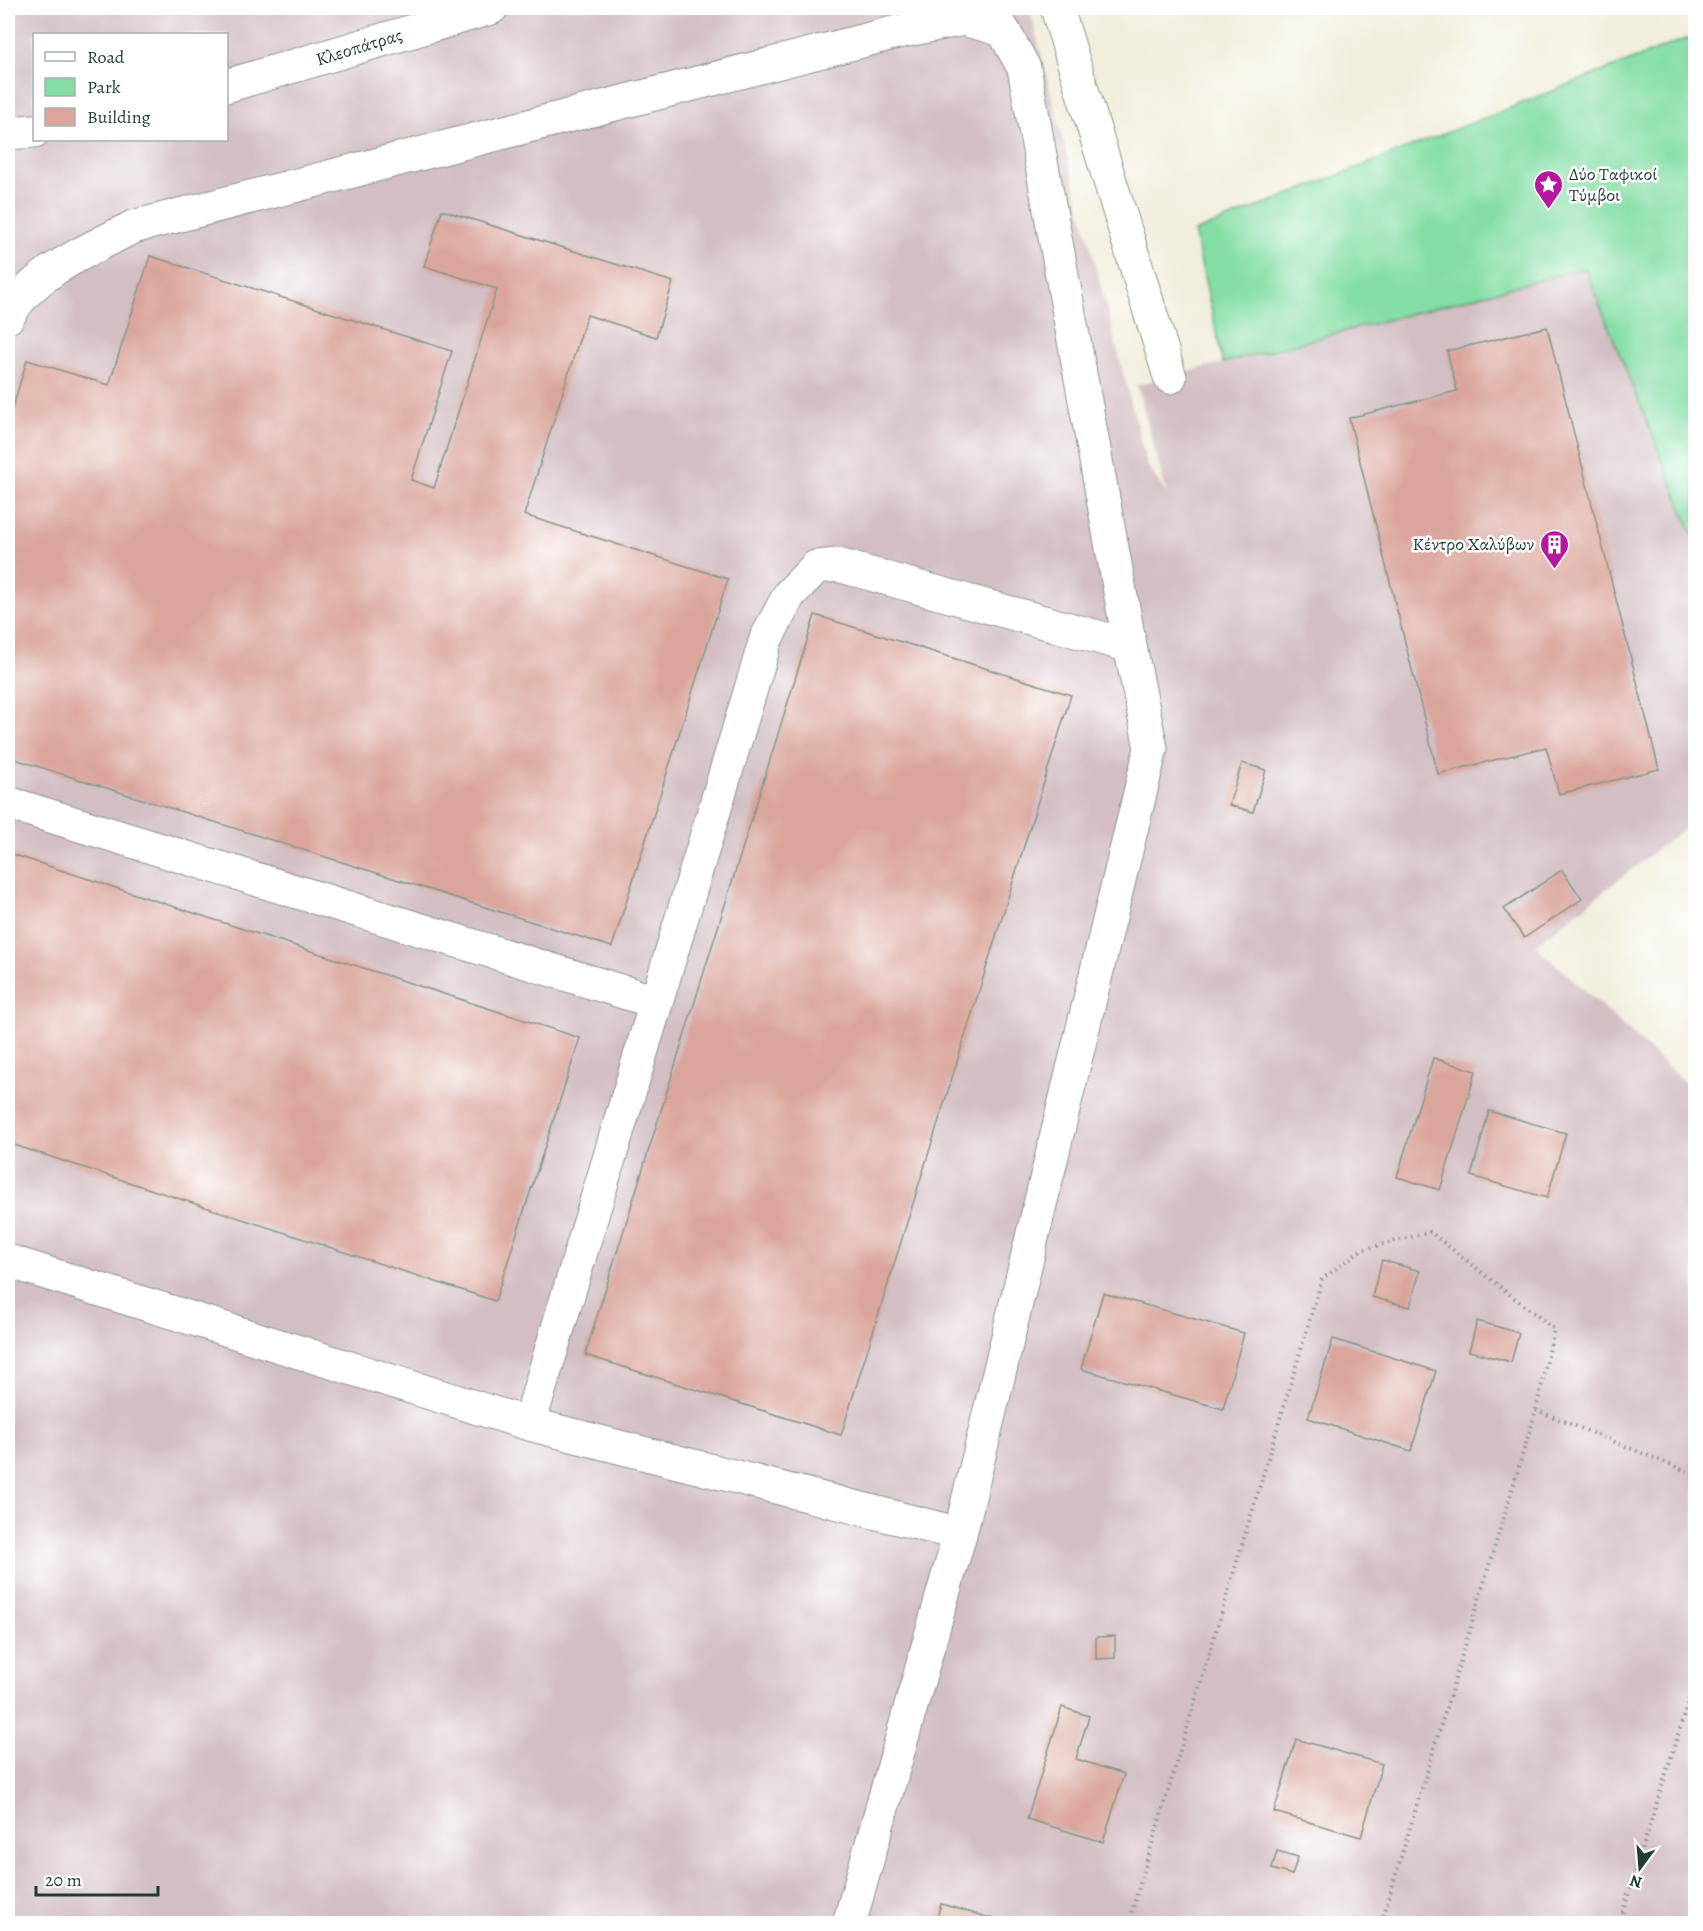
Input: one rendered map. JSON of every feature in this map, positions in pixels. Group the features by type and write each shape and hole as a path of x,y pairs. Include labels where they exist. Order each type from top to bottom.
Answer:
{"street":[{"name":"Κλεοπάτρας","path":"228,85 491,8"},
{"path":"1056,8 1170,377"},
{"path":"8,317 15,302 56,268 134,227 897,32 964,19 1003,30 1023,68 1151,748 960,1534 849,1923"},
{"path":"8,133 33,131"},
{"path":"529,1424 766,639 789,595 816,567 838,565 1130,646"},
{"path":"8,803 656,1002"},
{"path":"8,1261 529,1424 960,1534"}],"path":[{"path":"1128,1923 1322,1279 1361,1250 1430,1232 1554,1329 1536,1410 1381,1923"},
{"path":"1536,1410 1695,1475"},
{"path":"1619,1923 1695,1677"}],"shaded area":[{"path":"8,8 1029,8 1147,465 1167,494 1137,385 1586,268 1695,541 1695,820 1535,945 1695,1092 1695,1923 8,1924"}],"green space":[{"path":"1695,35 1695,541 1585,268 1223,363 1194,232"}],"building":[{"path":"442,210 673,282 656,337 587,315 524,515 728,579 612,947 8,757 8,423 27,360 109,385 150,256 452,351 411,480 434,488 497,289 424,266"},
{"path":"1547,327 1659,769 1559,794 1546,747 1438,774 1349,418 1457,391 1447,351"},
{"path":"815,615 1071,695 841,1435 585,1355"},
{"path":"1242,763 1266,770 1253,812 1229,805"},
{"path":"8,853 580,1038 495,1301 8,1143"},
{"path":"1562,870 1582,899 1524,938 1504,909"},
{"path":"1433,1058 1476,1071 1440,1190 1397,1177"},
{"path":"1489,1111 1566,1133 1547,1198 1471,1176"},
{"path":"1382,1260 1420,1271 1410,1307 1372,1297"},
{"path":"1103,1293 1244,1333 1223,1409 1081,1369"},
{"path":"1477,1321 1519,1333 1511,1362 1469,1351"},
{"path":"1333,1339 1436,1371 1411,1451 1308,1418"},
{"path":"1115,1636 1115,1658 1096,1659 1096,1637"},
{"path":"1062,1707 1089,1716 1076,1759 1124,1774 1103,1842 1027,1819"},
{"path":"1296,1739 1382,1764 1361,1837 1274,1812"},
{"path":"1277,1851 1298,1857 1292,1875 1272,1869"},
{"path":"941,1904 1008,1923 935,1924"}],"place":[{"name":"Δύο Ταφικοί Τύμβοι","path":"1548,210"},
{"name":"Κέντρο Χαλύβων","path":"1555,570"}]}
